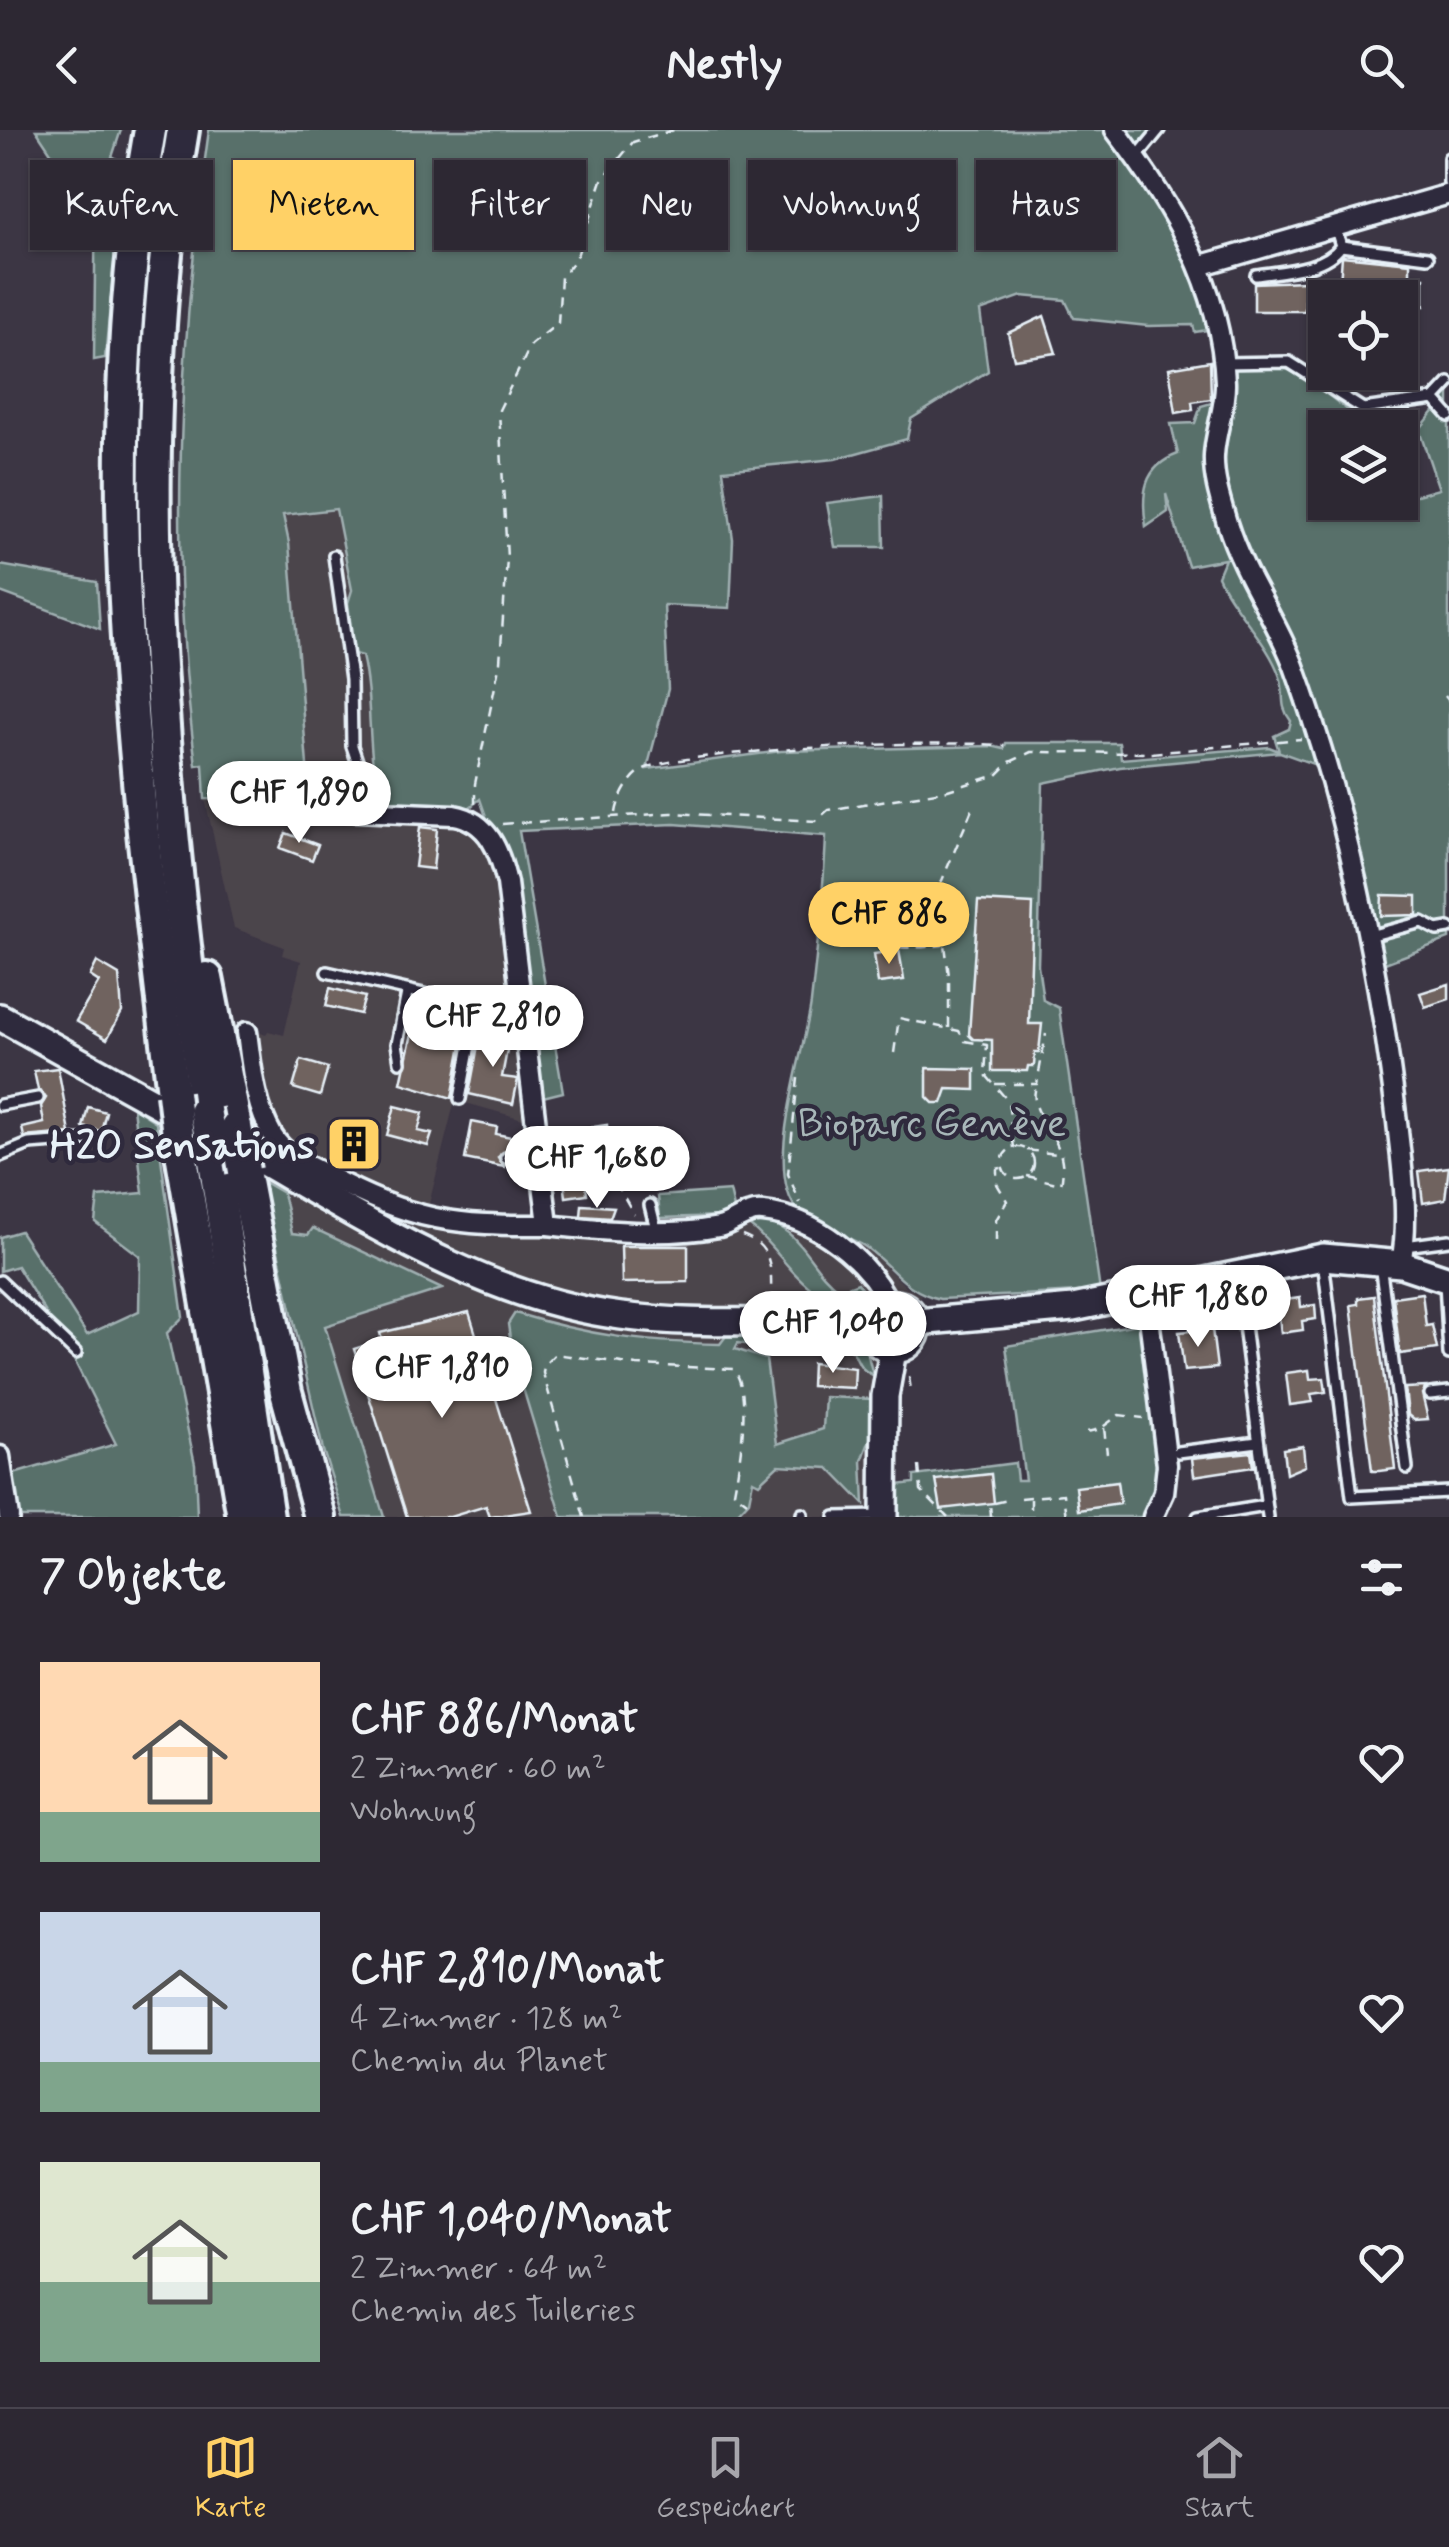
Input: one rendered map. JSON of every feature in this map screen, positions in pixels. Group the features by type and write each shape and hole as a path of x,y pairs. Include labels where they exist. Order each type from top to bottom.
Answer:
{"highway":[{"path":"150,130 127,319 122,535 136,762 178,1134 244,1517"},
{"path":"183,130 164,278 154,450 161,668 184,941 205,1110 268,1517"},
{"path":"173,795 286,1392 320,1517"},
{"path":"195,1236 226,1517"}],"street":[{"path":"1114,130 1164,197 1200,266 1222,363 1224,394 1214,456 1220,497 1240,562 1287,650 1318,738 1390,1042 1405,1190 1395,1257"},
{"path":"1200,266 1338,237 1449,194"},
{"path":"257,808 373,809 454,815 478,823 503,865 548,1225"},
{"path":"0,1017 434,1256 502,1285 584,1310 672,1322 872,1324"},
{"path":"246,1032 259,1106 271,1133 287,1152 402,1213 448,1223 633,1230 731,1228 762,1212 807,1228 860,1260 890,1305"},
{"path":"916,1322 1073,1308 1323,1257 1395,1257 1447,1280"},
{"path":"1146,1293 1167,1476 1153,1517"},
{"path":"890,1305 904,1306 916,1322 910,1344 893,1350 879,1344 872,1324 878,1311 890,1305"},
{"path":"884,1516 885,1396 893,1350"},
{"path":"0,1456 8,1517"}],"lane":[{"path":"1136,158 1159,130"},
{"path":"1449,158 1449,183"},
{"path":"1256,275 1300,269 1336,254 1338,237 1428,257"},
{"path":"1222,363 1289,362 1363,409 1434,399 1449,383"},
{"path":"1434,399 1449,416"},
{"path":"334,556 351,679 352,746 373,809"},
{"path":"1367,936 1422,922 1437,930 1449,928"},
{"path":"327,972 407,993 524,1016"},
{"path":"400,1062 397,1044 407,993"},
{"path":"460,1099 478,1007"},
{"path":"402,1018 472,1033"},
{"path":"0,1105 38,1098"},
{"path":"0,1156 29,1144 84,1140"},
{"path":"506,1158 542,1168 559,1146 579,1141"},
{"path":"650,1206 656,1229"},
{"path":"1407,1468 1395,1257 1449,1240"},
{"path":"1323,1257 1352,1497 1449,1492"},
{"path":"1198,1517 1263,1512 1237,1274"},
{"path":"0,1280 76,1354"},
{"path":"1447,1280 1449,1354"},
{"path":"1430,1394 1449,1392"},
{"path":"1178,1452 1258,1442"},
{"path":"835,1517 884,1516"}],"path":[{"path":"674,130 633,142 602,180 576,259 561,277 558,322 532,345 498,410 507,558 498,678 475,784 478,823 520,824 616,814 816,821 828,810 948,790 997,774 1028,751 1152,753 1318,738"},
{"path":"1348,410 1350,402"},
{"path":"1445,696 1449,701"},
{"path":"616,814 619,798 639,772 674,761 794,750 1005,746"},
{"path":"949,1029 938,890 972,807"},
{"path":"938,890 871,920 863,933 877,942 908,949 945,945"},
{"path":"894,1053 899,1018 964,1034 970,1043 986,1045 985,1074 1008,1100"},
{"path":"1002,1167 1013,1178 1027,1176 1061,1184 1063,1155 1035,1106 1046,1034"},
{"path":"798,1078 788,1174 803,1208"},
{"path":"994,1084 1037,1084"},
{"path":"1010,1084 1014,1148"},
{"path":"610,1147 616,1182 634,1210 633,1230"},
{"path":"996,1241 994,1228 1007,1201 996,1184 997,1169 1002,1167 1005,1154 1014,1148 1063,1155"},
{"path":"1025,1150 1033,1158 1027,1176"},
{"path":"731,1228 766,1250 771,1265 771,1313"},
{"path":"584,1517 543,1374 544,1364 554,1354 637,1365 733,1369 740,1383 742,1441 734,1492 748,1502"},
{"path":"1087,1432 1124,1414 1163,1423"},
{"path":"1104,1426 1107,1453"},
{"path":"919,1466 921,1490 948,1517"},
{"path":"1021,1498 1064,1494 1067,1517"},
{"path":"1030,1498 1032,1517"},
{"path":"991,1517 990,1504 1008,1500"}],"shaded area":[{"path":"337,509 352,590 348,603 368,680 374,784 382,804 483,813 490,828 537,1123 455,1100 427,1212 625,1224 659,1222 660,1218 723,1216 734,1208 771,1202 867,1248 906,1287 921,1295 894,1326 884,1517 358,1517 302,1332 240,1025 266,1035 268,1031 284,1035 301,961 282,955 284,947 234,928 205,799 309,802 289,543 283,515"}],"green space":[{"path":"36,130 121,130 112,157 119,160 56,160"},
{"name":"Bioparc Genève","path":"209,130 1151,130 1129,156 1184,242 1210,326 1207,330 1195,332 1193,325 1148,326 1074,318 1065,300 1022,296 980,311 988,371 911,419 907,439 835,459 723,470 733,539 730,608 664,605 668,689 647,769 781,751 991,746 1004,749 1006,743 1119,743 1121,759 1269,747 1279,751 1274,736 1289,729 1291,721 1285,710 1280,677 1218,576 1225,559 1188,566 1166,494 1168,512 1146,527 1147,483 1158,466 1178,454 1171,424 1195,423 1201,406 1218,401 1204,461 1211,489 1243,584 1277,643 1316,765 1280,752 1120,767 1043,783 1038,965 1043,1000 1059,1008 1100,1291 940,1299 908,1285 859,1243 805,1218 788,1194 785,1141 811,1003 826,836 674,824 519,831 563,1092 539,1098 490,828 480,799 464,812 382,804 373,768 366,675 362,656 354,654 348,603 352,590 336,509 283,515 289,543 310,802 205,799 203,764 196,765 187,686 180,527 184,368 194,250 213,250 213,160 205,160"},
{"path":"95,250 115,250 105,358 94,360"},
{"path":"1276,364 1308,380 1308,390 1322,390 1348,410 1308,410 1308,520 1418,520 1418,495 1439,489 1419,430 1449,393 1449,939 1377,966 1332,759 1241,544 1222,481 1234,368"},
{"path":"883,496 884,547 835,547 827,503"},
{"path":"0,565 97,582 100,629 0,592"},
{"path":"133,1107 156,1122 183,1317 167,1333 195,1464 197,1517 12,1517 7,1476 116,1444 69,1350 17,1266 0,1271 0,1237 20,1231 87,1335 139,1311 140,1256 95,1222 98,1197 143,1193"},
{"path":"262,1181 283,1193 292,1233 308,1235 313,1228 442,1289 325,1326 384,1517 344,1517 323,1450"},
{"path":"730,1191 734,1208 724,1216 660,1218 658,1196"},
{"path":"756,1220 794,1238 840,1290 858,1283 867,1296 849,1302 832,1300 816,1292 750,1226"},
{"path":"515,1313 592,1332 665,1342 720,1344 726,1336 813,1337 812,1353 738,1343 735,1349 766,1359 777,1444 823,1429 825,1397 873,1399 872,1434 862,1461 864,1504 829,1468 778,1465 759,1483 753,1480 749,1501 734,1517 562,1517 512,1352 508,1324"},
{"path":"1144,1323 1162,1474 1148,1517 898,1517 897,1485 914,1483 914,1476 1015,1463 1017,1480 1025,1480 1006,1346"},
{"path":"825,1336 852,1338 866,1348 873,1375 847,1348 825,1347"}],"building":[{"path":"1342,256 1410,263 1410,278 1424,278 1424,306 1418,306 1418,280 1340,280"},
{"path":"1305,281 1305,311 1254,311 1254,283"},
{"path":"1044,316 1056,353 1014,359 1008,333"},
{"path":"1210,361 1211,399 1192,402 1193,410 1176,413 1169,368"},
{"path":"420,827 437,829 433,869 415,867"},
{"path":"286,833 318,845 312,860 280,848"},
{"path":"1382,895 1417,896 1417,915 1381,916"},
{"path":"978,901 1033,904 1029,1024 1042,1024 1039,1052 1035,1052 1034,1066 1028,1066 1027,1071 992,1071 992,1040 973,1039 969,1035"},
{"path":"899,950 904,980 878,983 874,954"},
{"path":"97,962 119,975 122,1012 107,1039 76,1021 99,982 90,976"},
{"path":"1449,984 1449,999 1425,1007 1420,993"},
{"path":"330,988 365,997 360,1014 326,1006"},
{"path":"413,1029 463,1039 452,1098 401,1083"},
{"path":"490,1030 510,1034 502,1077 518,1079 513,1104 469,1094 479,1040 488,1042"},
{"path":"301,1060 328,1068 320,1096 293,1088"},
{"path":"58,1068 70,1133 24,1137 22,1128 44,1123 41,1106 46,1098 38,1090 34,1071"},
{"path":"927,1068 975,1069 975,1090 947,1089 942,1103 933,1103 927,1097"},
{"path":"395,1106 423,1113 418,1131 432,1134 428,1146 387,1135"},
{"path":"88,1107 106,1112 101,1131 83,1127"},
{"path":"472,1122 497,1127 496,1134 511,1137 508,1150 498,1157 504,1167 465,1159"},
{"path":"607,1125 609,1144 583,1148 587,1140 580,1129"},
{"path":"582,1149 587,1194 566,1197 561,1157"},
{"path":"1449,1167 1445,1199 1423,1203 1419,1171"},
{"path":"582,1205 614,1207 610,1218 581,1216"},
{"path":"621,1246 688,1246 688,1282 622,1283"},
{"path":"1422,1293 1426,1326 1432,1325 1437,1349 1400,1354 1393,1297"},
{"path":"1374,1296 1395,1469 1379,1471 1372,1471 1351,1305 1358,1304 1358,1298"},
{"path":"1300,1298 1301,1307 1315,1305 1316,1319 1302,1321 1303,1330 1281,1333 1277,1301"},
{"path":"469,1312 531,1511 490,1517 486,1506 450,1517 407,1517 354,1349 382,1340 380,1333"},
{"path":"1212,1329 1217,1368 1184,1371 1179,1332"},
{"path":"812,1363 855,1368 854,1388 811,1386"},
{"path":"1309,1370 1310,1379 1324,1378 1326,1392 1311,1394 1313,1402 1290,1405 1286,1373"},
{"path":"1426,1387 1422,1394 1428,1419 1414,1420 1408,1415 1405,1388"},
{"path":"1303,1446 1305,1466 1286,1474 1283,1449"},
{"path":"1251,1452 1253,1467 1194,1476 1192,1458"},
{"path":"991,1474 994,1503 941,1509 936,1480"},
{"path":"1117,1482 1120,1504 1079,1510 1076,1487"}],"place":[{"name":"H2O Sensations","path":"354,1144"}]}
